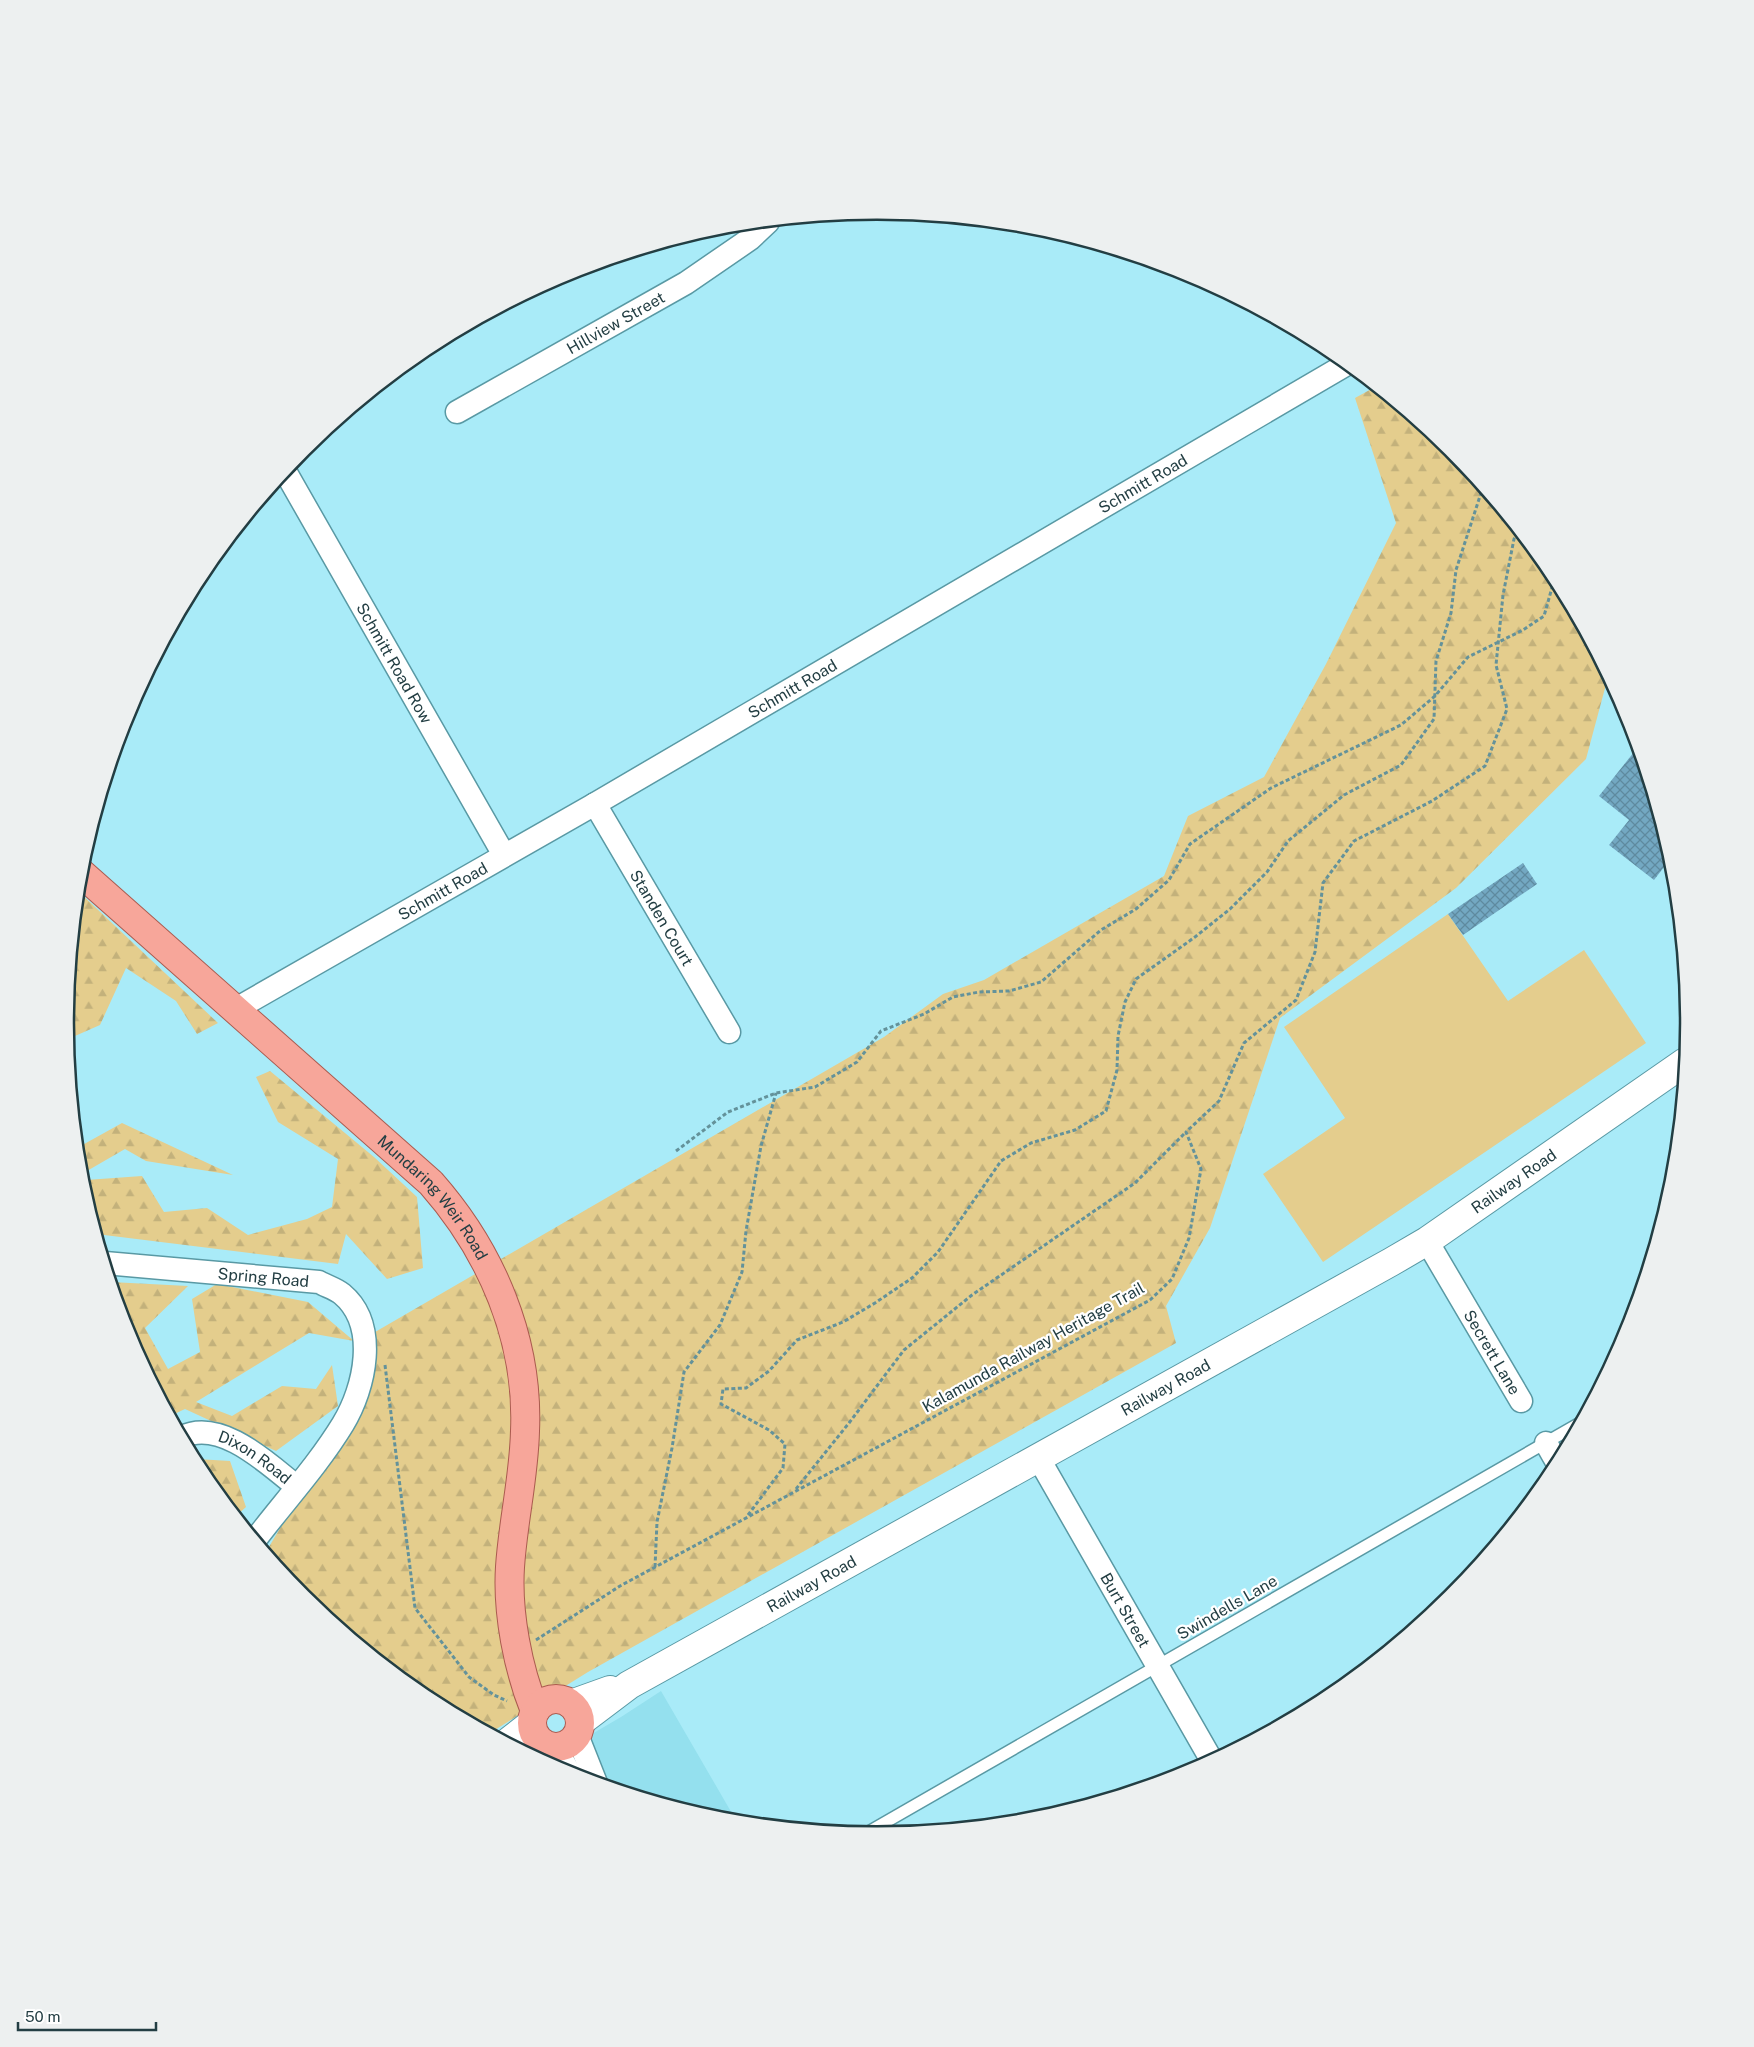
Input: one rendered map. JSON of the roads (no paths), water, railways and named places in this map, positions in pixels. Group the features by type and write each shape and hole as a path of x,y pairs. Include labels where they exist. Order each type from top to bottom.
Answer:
{"main road":[{"name":"Mundaring Weir Road","path":"87,878 431,1183 453,1208 471,1234 498,1287 517,1344 525,1400 526,1431 510,1568 511,1613 524,1684 549,1724"}],"street":[{"name":"Hillview Street","path":"457,412 686,283 750,239 761,229"},
{"name":"Schmitt Road","path":"236,1009 595,804 1341,368"},
{"name":"Schmitt Road Row","path":"288,478 504,855"},
{"name":"Standen Court","path":"595,804 729,1032"},
{"name":"Railway Road","path":"514,1740 549,1724 588,1696 629,1685 1039,1459 1427,1241 1679,1066"},
{"name":"Secrett Lane","path":"1427,1241 1521,1401"},
{"name":"Spring Road","path":"110,1262 318,1282 340,1292 350,1301 359,1317 364,1334 364,1362 357,1394 344,1423 259,1535"},
{"name":"Dixon Road","path":"188,1436 207,1433 224,1437 248,1448 296,1486"},
{"path":"1546,1443 1554,1456"},
{"name":"Burt Street","path":"1039,1459 1159,1665 1209,1755"},
{"path":"549,1724 567,1765"},
{"path":"549,1724 588,1772"}],"lane":[{"name":"Swindells Lane","path":"877,1827 1571,1428"}]}
